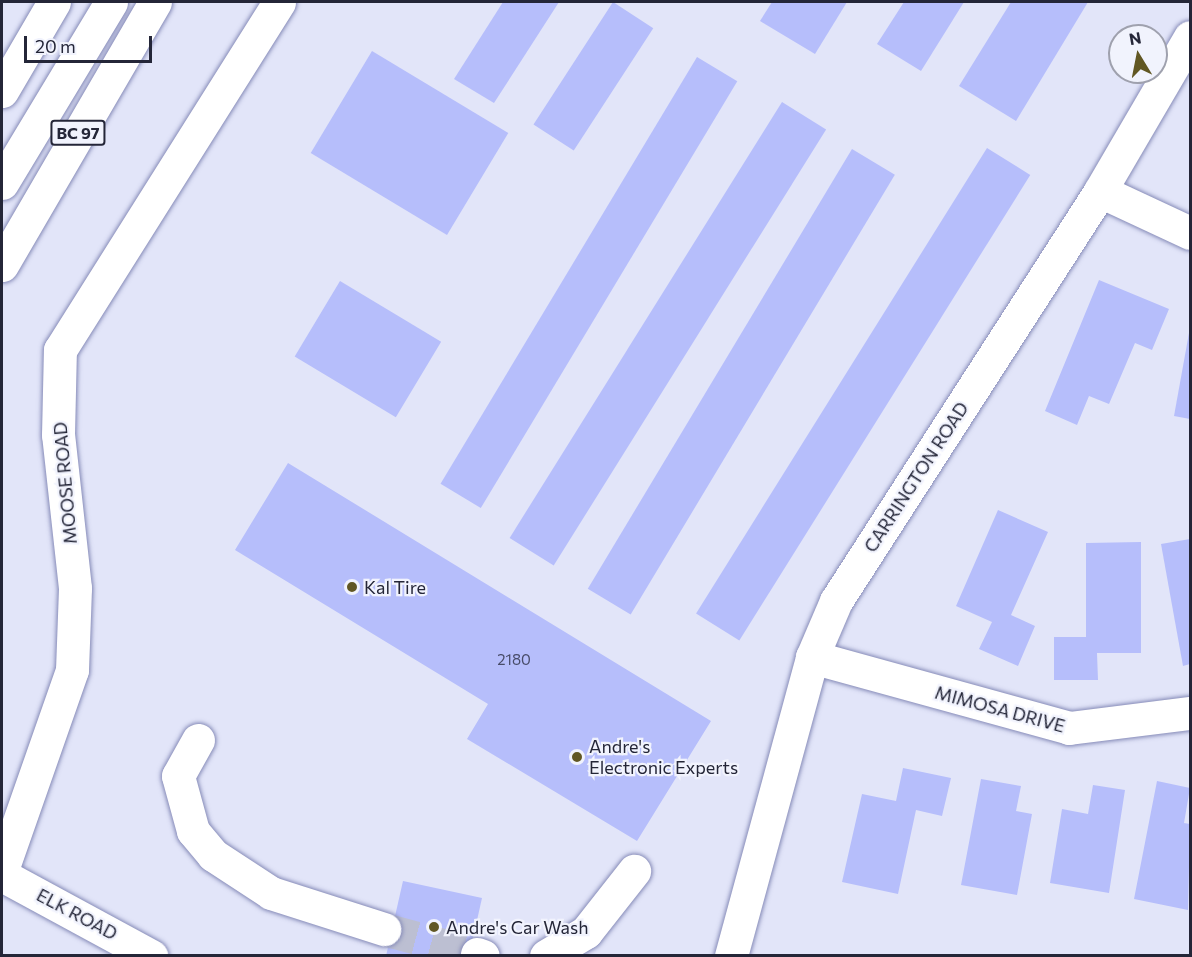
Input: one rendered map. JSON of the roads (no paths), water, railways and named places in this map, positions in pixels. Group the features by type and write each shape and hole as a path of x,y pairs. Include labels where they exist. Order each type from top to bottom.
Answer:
{"main road":[{"path":"2,91 54,2"},
{"path":"2,183 111,2"},
{"name":"BC 97","path":"2,265 155,2"},
{"name":"MOOSE ROAD","path":"2,873 72,670 75,588 58,435 60,350 279,2"},
{"name":"CARRINGTON ROAD","path":"731,956 812,657 836,601 1100,191 1191,37"},
{"path":"1100,191 1191,233"},
{"name":"MIMOSA DRIVE","path":"812,657 1069,729 1191,713"},
{"path":"198,740 178,776 193,831 213,855 271,893 384,929"},
{"path":"546,956 586,932 634,871"},
{"name":"ELK ROAD","path":"2,873 151,956"},
{"path":"75,912 104,956"}],"tunnel":[{"path":"384,929 477,954"}],"place":[{"name":"Kal Tire","path":"352,587"},
{"name":"Andre's Electronic Experts","path":"577,757"},
{"name":"Andre's Car Wash","path":"434,927"}]}
